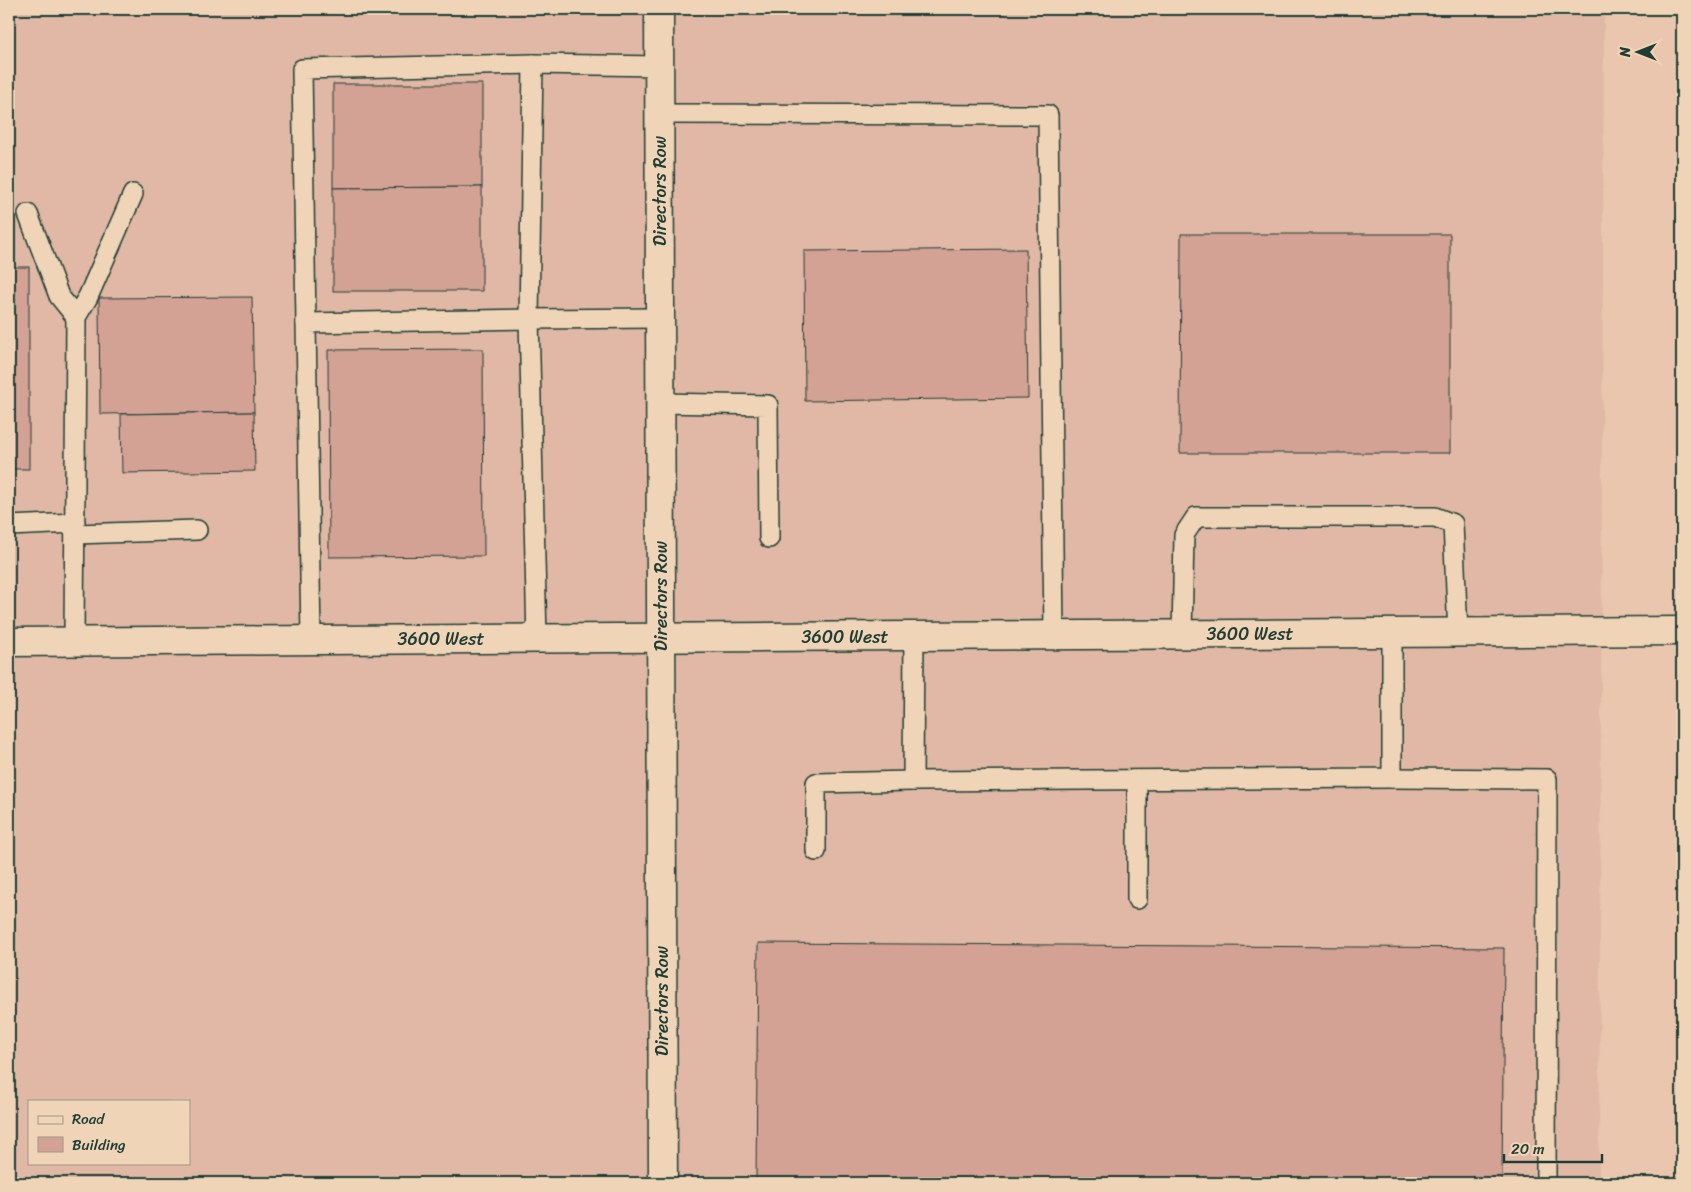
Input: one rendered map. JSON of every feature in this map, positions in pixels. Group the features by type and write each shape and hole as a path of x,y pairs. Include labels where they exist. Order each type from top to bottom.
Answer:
{"street":[{"name":"Directors Row","path":"659,9 663,1183"},
{"name":"3600 West","path":"9,642 1682,631"}],"lane":[{"path":"533,64 529,318 537,639"},
{"path":"311,640 302,69 533,64 659,66"},
{"path":"660,114 1048,115 1054,635"},
{"path":"74,642 76,317 88,297 134,194"},
{"path":"28,214 59,296 76,317"},
{"path":"306,324 529,318 660,318"},
{"path":"660,403 768,405 769,538"},
{"path":"1182,635 1184,535 1196,517 1435,517 1453,524 1458,632"},
{"path":"9,526 75,529 197,530"},
{"path":"1392,633 1392,778"},
{"path":"913,781 914,636"},
{"path":"816,851 816,783 1392,778 1547,779 1546,1183"},
{"path":"1137,780 1137,899"}],"shaded area":[{"path":"9,9 1604,9 1599,1183 9,1183"}],"building":[{"path":"333,84 482,84 482,187 333,188"},
{"path":"482,187 482,291 333,291 333,188"},
{"path":"1181,234 1450,234 1450,453 1180,453"},
{"path":"1026,249 1028,398 805,401 804,251"},
{"path":"9,267 29,267 29,469 9,469"},
{"path":"252,297 254,412 100,414 99,298"},
{"path":"483,349 484,556 329,557 328,350"},
{"path":"254,412 255,471 122,473 121,414"},
{"path":"758,943 1504,948 1502,1183 756,1183"}]}
